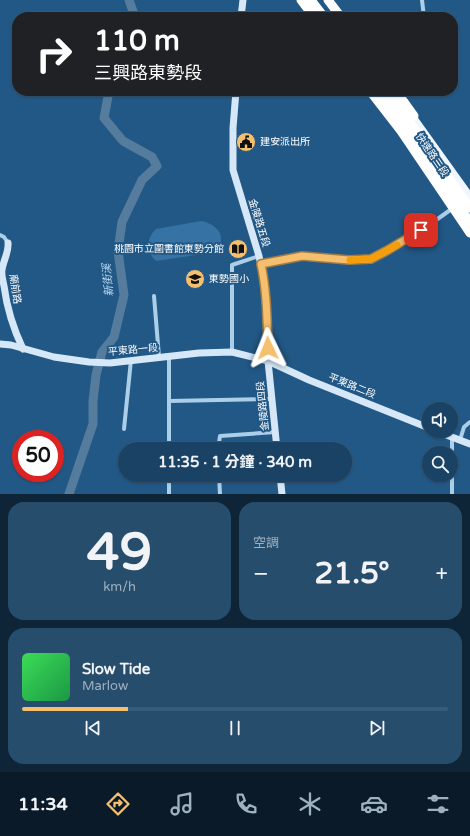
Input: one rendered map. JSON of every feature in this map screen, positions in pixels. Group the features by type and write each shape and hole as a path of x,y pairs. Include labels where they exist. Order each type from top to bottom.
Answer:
{"highway":[{"path":"301,0 310,12"},
{"path":"311,0 320,12"},
{"path":"317,0 326,12"},
{"path":"328,0 337,12"},
{"path":"374,96 401,131 470,233"},
{"path":"383,96 405,126 470,222"},
{"path":"392,96 470,208"},
{"path":"400,96 470,197"}],"main road":[{"path":"305,0 314,12"},
{"path":"324,0 333,12"},
{"name":"快速路二段","path":"378,96 407,134 470,233"}],"street":[{"path":"242,12 243,0"},
{"path":"422,0 423,12"},
{"name":"金陵路五段","path":"236,96 232,170 261,264 266,312 268,361"},
{"path":"261,264 302,256 349,260 371,259 432,223 454,206 470,197"},
{"name":"廟前路","path":"0,235 4,237 9,248 5,257 2,272 4,293 11,322 23,349"},
{"path":"232,352 232,265 259,256"},
{"path":"154,296 159,357"},
{"name":"平東路一段","path":"0,344 54,357 89,362 110,362 199,353 232,352 268,361"},
{"path":"169,356 169,442"},
{"path":"124,429 131,360"},
{"name":"金陵路四段","path":"268,361 277,442"},
{"name":"平東路二段","path":"268,361 309,380 422,425"},
{"path":"169,401 272,399"},
{"path":"460,440 464,427 470,422"},
{"path":"219,442 220,436 276,432"},
{"path":"452,494 452,438 470,444"},
{"path":"169,482 169,494"},
{"path":"219,482 220,494"},
{"path":"281,482 282,494"}],"shaded area":[{"path":"201,221 211,224 221,235 221,241 216,252 156,261 150,253 148,245 150,237 156,229"}],"waterway":[{"name":"新街溪","path":"129,0 133,12"},
{"name":"新街溪","path":"69,494 93,424 93,401 96,375 102,352 114,337 124,295 118,251 122,222 142,180 157,166 152,157 123,141 104,118 108,96"}],"slow traffic":[{"path":"350,260 371,259 397,245"}],"place":[{"name":"建安派出所","path":"246,142"},
{"name":"桃園市立圖書館東勢分館","path":"238,249"},
{"name":"東勢國小","path":"195,279"}],"route":[{"path":"268,348 261,264 302,256 349,260 371,259 421,230"}]}
